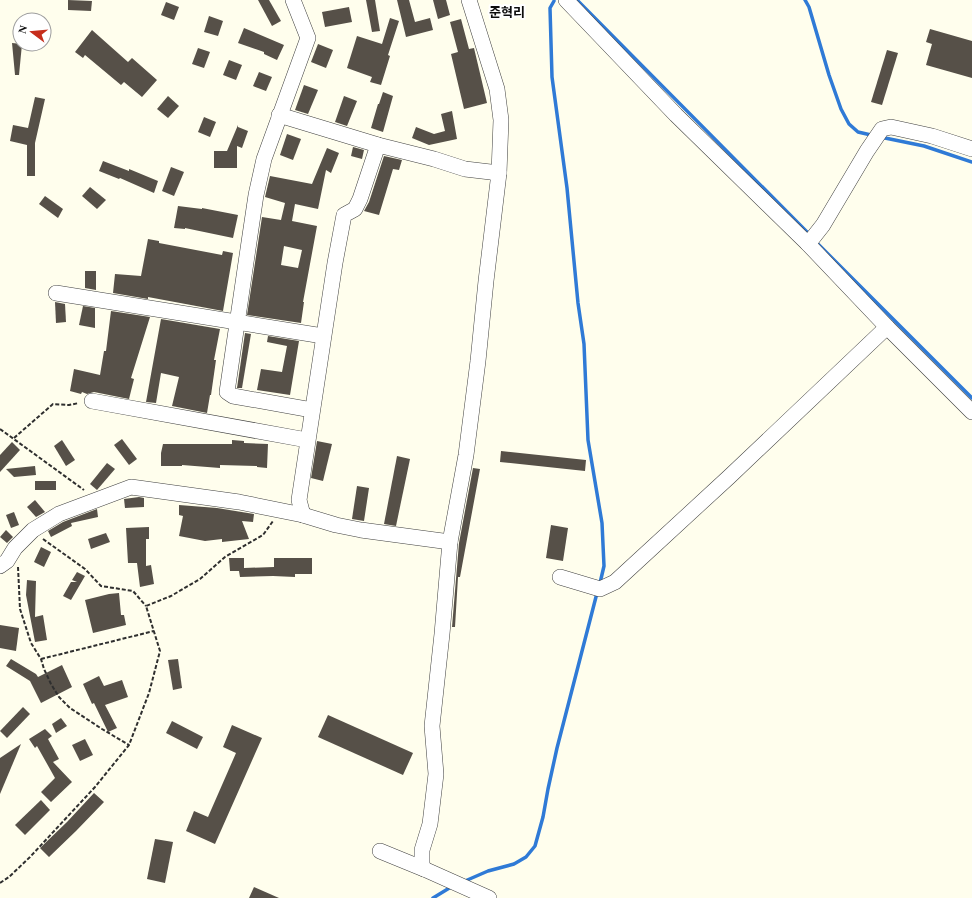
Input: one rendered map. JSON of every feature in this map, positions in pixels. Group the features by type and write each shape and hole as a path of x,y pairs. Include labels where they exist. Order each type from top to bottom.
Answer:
{"street":[{"path":"294,0 308,38 264,159 256,195 227,392 233,396 312,410"},
{"path":"424,869 422,864 422,850 430,824 436,774 432,726 450,542 466,455 499,173 501,120 497,88 469,0"},
{"path":"566,0 676,115 808,244 887,327 972,412"},
{"path":"279,115 378,145 465,169 499,173"},
{"path":"808,244 823,225 867,151 882,129 891,127 932,136 972,149"},
{"path":"303,515 299,500 307,440 344,215 355,209 360,199 378,145"},
{"path":"56,293 323,336"},
{"path":"560,578 600,589 615,582 729,477 887,327"},
{"path":"92,401 307,440"},
{"path":"0,566 7,561 15,548 33,530 59,514 100,500 131,487 208,497 279,509 336,525 361,530 450,542"},
{"path":"380,851 489,898"}],"path":[{"path":"13,438 53,404 69,405 92,401"},
{"path":"0,429 63,476 100,500"},
{"path":"146,606 171,596 200,579 225,557 262,534 273,521 279,509"},
{"path":"0,883 9,877 30,857 95,787 129,745 149,693 160,651 146,606 133,592 101,586 85,568 51,545 33,530"},
{"path":"15,548 19,575 20,608 31,643 41,659 44,669 59,698 70,708 102,730 129,745"},
{"path":"41,659 154,631"}],"building":[{"path":"68,0 92,1 91,11 68,10"},
{"path":"258,0 269,0 281,21 272,26"},
{"path":"366,0 375,0 380,31 372,32"},
{"path":"397,0 409,0 415,22 430,18 433,30 406,37"},
{"path":"433,0 446,0 450,15 438,19"},
{"path":"166,2 179,7 174,20 161,15"},
{"path":"349,7 352,22 325,27 322,12"},
{"path":"209,16 223,21 218,36 204,32"},
{"path":"390,18 399,21 388,55 390,56 381,85 370,82 372,77 347,68 357,36 382,44"},
{"path":"461,19 469,49 474,48 487,103 464,109 451,54 458,52 450,22"},
{"path":"244,28 284,45 277,60 264,54 264,52 238,43"},
{"path":"930,29 972,41 972,78 926,65 932,44 926,42"},
{"path":"92,30 128,62 132,58 157,80 142,97 124,82 121,85 85,55 83,58 75,52"},
{"path":"318,44 333,50 326,68 311,62"},
{"path":"198,48 210,52 204,68 192,64"},
{"path":"887,50 898,53 882,105 871,102"},
{"path":"13,52 21,52 19,75 15,75"},
{"path":"229,60 242,65 236,80 223,75"},
{"path":"259,72 272,77 266,91 253,86"},
{"path":"304,85 318,90 308,114 295,110"},
{"path":"383,92 393,96 383,132 371,128"},
{"path":"168,96 179,106 168,118 157,109"},
{"path":"344,96 357,101 347,126 335,122"},
{"path":"35,97 45,99 35,143 35,176 27,176 27,145 10,141 13,125 28,128"},
{"path":"452,111 457,139 429,145 412,138 416,127 434,134 445,131 441,114"},
{"path":"204,117 216,122 210,137 198,132"},
{"path":"238,125 238,127 248,131 242,148 237,146 237,168 214,168 214,151 227,151"},
{"path":"287,134 301,139 293,160 280,155"},
{"path":"353,147 364,150 362,159 351,156"},
{"path":"327,148 339,153 331,173 326,170 318,209 295,204 292,221 317,226 303,302 301,323 247,315 262,217 281,220 285,203 265,197 270,176 312,184","holes":["284,246 302,250 298,268 281,265"]},
{"path":"384,156 402,160 399,170 393,169 379,215 364,211 369,202"},
{"path":"103,161 129,171 129,169 158,181 154,193 120,178 119,179 99,171"},
{"path":"171,167 184,172 174,196 162,191"},
{"path":"90,187 106,200 97,209 82,196"},
{"path":"45,196 63,209 58,218 39,204"},
{"path":"178,206 202,208 238,215 233,238 185,228 174,228"},
{"path":"148,239 159,241 159,243 222,255 223,251 233,253 223,311 148,297 148,299 113,293 115,274 141,276"},
{"path":"85,271 96,271 96,290 85,288"},
{"path":"55,302 65,304 66,322 56,323"},
{"path":"83,306 95,308 95,328 79,325"},
{"path":"111,311 150,317 131,378 134,379 129,399 94,392 87,394 82,392 81,394 70,391 74,369 100,375 104,351 106,351"},
{"path":"161,319 220,329 207,413 172,406 179,377 161,373 156,403 146,402"},
{"path":"245,333 251,334 242,388 237,388"},
{"path":"268,336 299,341 290,395 257,390 261,369 282,372 287,346 267,342"},
{"path":"122,439 137,459 129,465 114,445"},
{"path":"62,440 75,460 66,466 54,446"},
{"path":"232,440 244,441 244,443 268,444 267,468 257,466 220,465 220,468 182,465 161,466 163,444 232,444"},
{"path":"317,441 332,444 323,481 311,478"},
{"path":"12,442 20,450 0,472 0,455"},
{"path":"501,451 586,460 585,471 500,462"},
{"path":"397,456 410,459 396,526 384,524"},
{"path":"107,463 115,469 97,490 90,484"},
{"path":"35,466 36,475 14,477 6,469"},
{"path":"473,468 480,469 460,577 458,577 455,627 452,627 459,543"},
{"path":"35,481 56,481 56,490 35,490"},
{"path":"357,486 369,488 364,521 352,519"},
{"path":"139,497 144,498 144,507 125,508 124,499"},
{"path":"35,500 45,512 36,517 27,507"},
{"path":"179,505 217,508 254,514 253,522 242,521 249,539 222,542 222,539 205,541 179,536 183,516 179,515"},
{"path":"97,509 98,517 71,523 72,526 51,537 48,531 63,522"},
{"path":"14,512 19,525 11,528 6,515"},
{"path":"551,525 568,528 563,561 546,558"},
{"path":"149,527 149,539 146,539 146,566 151,565 154,584 140,587 137,563 128,563 126,528"},
{"path":"6,530 13,537 7,543 0,537"},
{"path":"106,533 110,542 91,549 88,539"},
{"path":"41,547 51,552 44,567 34,562"},
{"path":"229,558 244,558 244,568 274,567 274,558 312,558 312,574 295,574 295,577 240,577 239,571 230,571"},
{"path":"77,572 85,576 71,600 63,596 71,582 77,582 72,580"},
{"path":"27,580 36,581 35,617 43,615 47,640 35,642 26,595"},
{"path":"119,593 121,615 124,615 126,625 93,633 85,600"},
{"path":"0,625 19,628 16,651 0,648"},
{"path":"11,659 36,674 38,677 62,665 72,687 41,703 30,681 6,666"},
{"path":"178,659 182,688 173,690 168,660"},
{"path":"99,676 104,686 122,680 128,697 105,705 117,728 108,732 94,703 92,704 83,684"},
{"path":"23,707 30,714 7,738 0,731"},
{"path":"328,715 413,753 403,775 318,737"},
{"path":"61,718 67,726 56,733 52,724"},
{"path":"172,721 203,737 197,749 166,733"},
{"path":"232,725 262,738 215,844 186,831 194,811 208,817 236,753 223,747"},
{"path":"45,729 52,736 48,739 59,759 53,762 72,782 51,802 41,792 55,778 37,746 35,748 29,739"},
{"path":"85,739 93,755 80,761 72,745"},
{"path":"21,744 0,794 0,758"},
{"path":"94,793 104,802 49,857 40,848"},
{"path":"41,800 50,810 25,835 15,825"},
{"path":"155,839 173,842 165,883 147,879"},
{"path":"254,887 279,898 249,898"}],"waterway":[{"path":"577,0 807,232"},
{"path":"805,0 809,7 829,75 841,109 849,124 858,132 871,135"},
{"path":"554,1 550,8 552,77 567,188 578,303 584,344 588,440 602,523 604,566 600,583"},
{"path":"885,138 924,146 972,162"},
{"path":"817,243 972,398"},
{"path":"465,881 488,871 514,864 526,857 535,846 543,817 557,748 597,593"},
{"path":"433,898 451,887"}],"district":[{"name":"준혁리","path":"507,12"}]}
